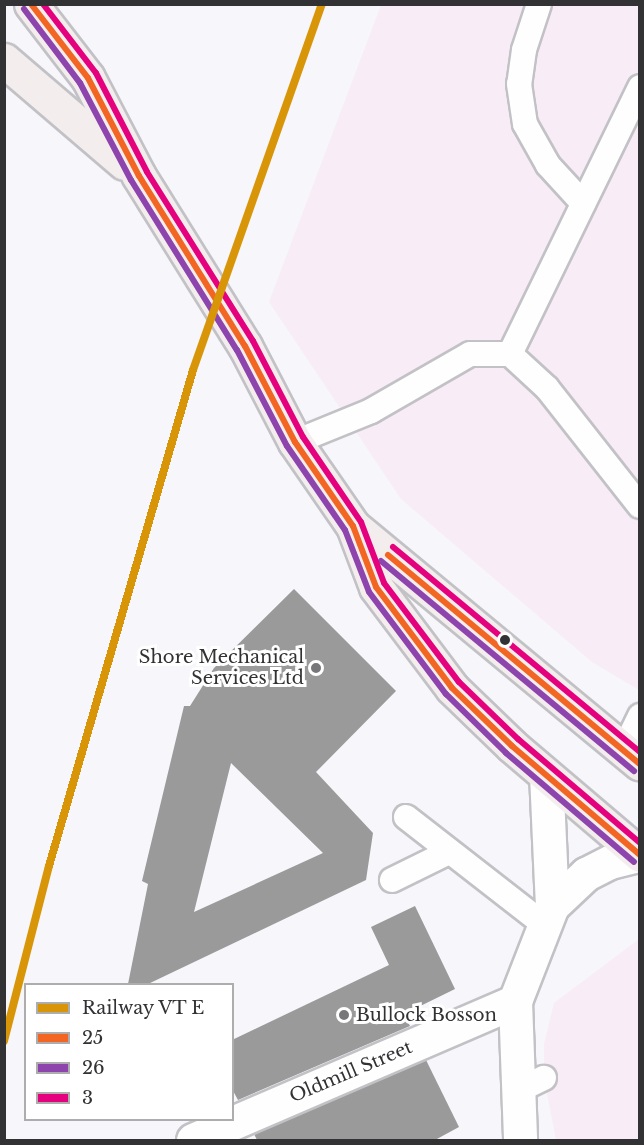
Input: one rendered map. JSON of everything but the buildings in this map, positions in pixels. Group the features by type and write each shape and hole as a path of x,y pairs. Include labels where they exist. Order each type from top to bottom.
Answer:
{"highway":[{"path":"31,4 88,78 139,176 245,346 295,442 353,526 376,587 452,688 546,776 639,855"},
{"path":"4,60 139,176"},
{"path":"353,526 631,757"}],"street":[{"path":"546,776 549,916"},
{"path":"520,1140 530,1084 515,1000 549,916 586,874 610,862 639,855"},
{"name":"Oldmill Street","path":"192,1140 515,1000"}],"lane":[{"path":"540,4 524,50 519,84 525,124 548,165 583,203"},
{"path":"510,354 639,87"},
{"path":"295,442 371,411 470,354 510,354 548,388 639,506"},
{"path":"631,757 639,716"},
{"path":"406,817 449,852 549,916"},
{"path":"392,880 449,852"}],"shaded area":[{"path":"381,5 639,5 639,690 592,662 401,499 269,302"},
{"path":"639,939 639,1140 556,1140 544,1078 544,1044 554,1003"}],"transit line":[{"name":"25","path":"31,4 88,78 139,176 245,346 295,442 353,526 376,587 452,688 512,746 640,855"},
{"name":"3","path":"43,4 96,73 147,172 253,341 303,437 361,522 384,583 459,682 518,739 640,843"},
{"path":"4,1041 49,866 193,370 322,4"},
{"name":"26","path":"24,9 80,83 131,180 237,350 287,446 345,530 369,592 446,694 506,753 634,862"},
{"name":"3","path":"393,547 640,752"},
{"name":"25","path":"388,555 640,764"},
{"name":"26","path":"381,561 634,771"}],"place":[{"name":"Shore Mechanical Services Ltd","path":"316,668"},
{"name":"Bullock Bosson","path":"344,1015"}]}
